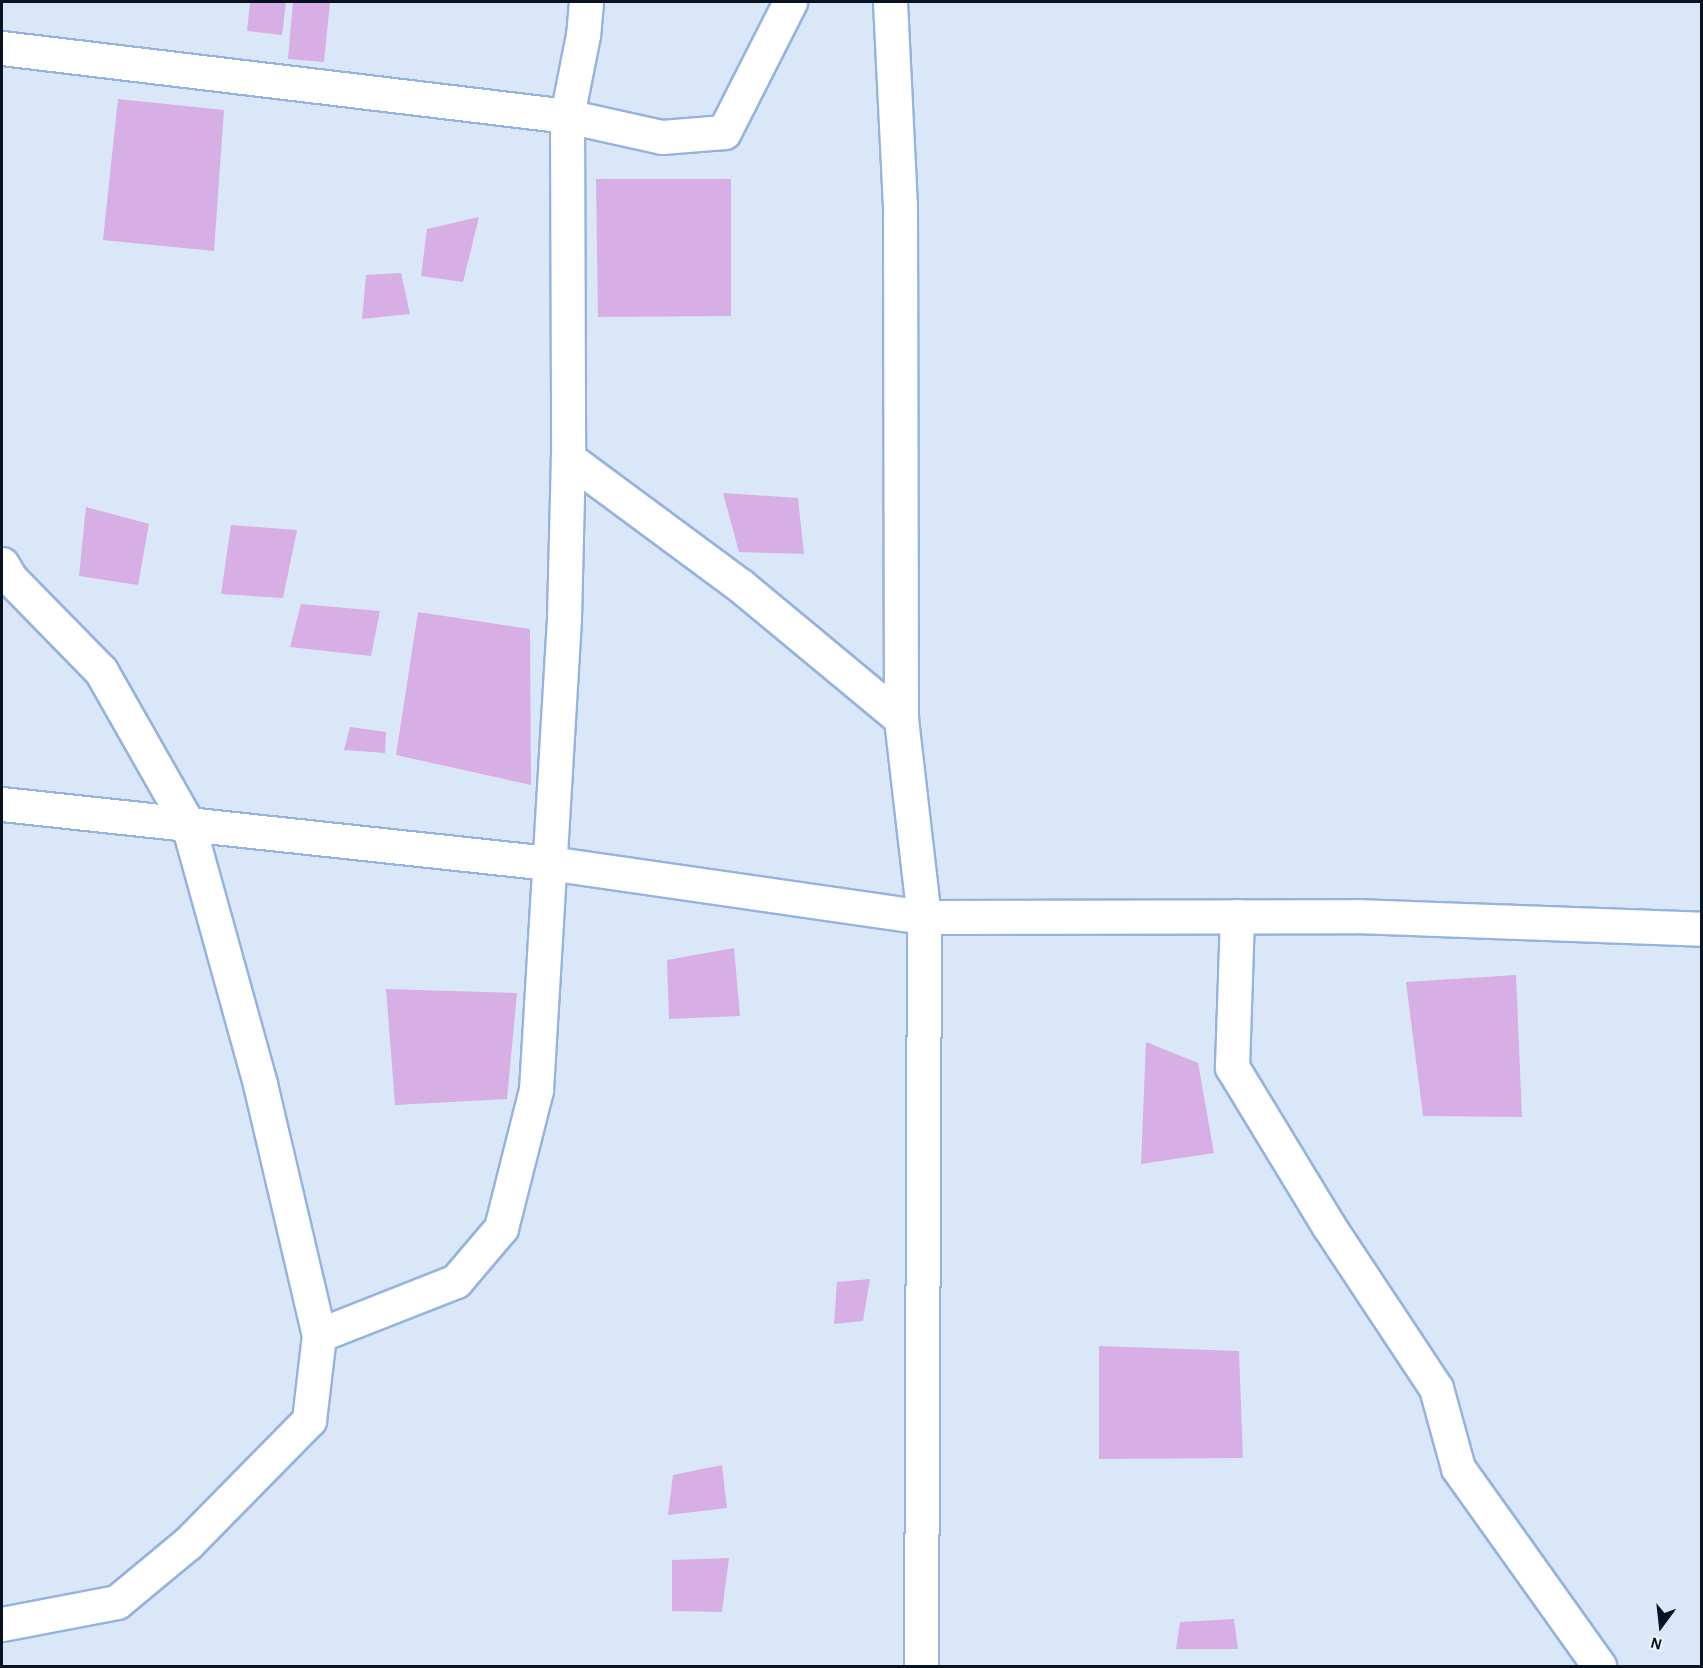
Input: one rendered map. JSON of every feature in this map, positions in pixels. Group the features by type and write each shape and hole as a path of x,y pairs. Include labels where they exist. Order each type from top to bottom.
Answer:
{"street":[{"path":"319,1335 456,1281 501,1228 536,1090 564,618 568,458 567,116 583,35 586,2"},
{"path":"2,48 567,116 662,138 724,132 790,2"},
{"path":"890,2 900,204 901,719 924,916 921,1666"},
{"path":"568,458 741,586 901,719"},
{"path":"2,564 10,578 101,671 188,824 260,1084 319,1335 309,1420 188,1543 117,1602 2,1624"},
{"path":"2,804 549,862 924,916 1237,916 1567,921 1701,929"},
{"path":"1237,916 1232,1067 1328,1225 1436,1388 1458,1468 1599,1666"}],"building":[{"path":"250,2 286,2 282,35 247,31"},
{"path":"293,2 330,2 324,62 288,59"},
{"path":"118,99 224,110 214,251 103,240"},
{"path":"596,179 731,179 731,316 598,317"},
{"path":"479,217 463,282 421,276 427,229"},
{"path":"401,273 410,314 362,319 366,275"},
{"path":"723,493 798,498 804,554 739,552"},
{"path":"86,507 149,524 138,585 79,576"},
{"path":"231,525 297,530 283,598 221,594"},
{"path":"301,604 380,611 371,656 290,647"},
{"path":"418,612 530,629 531,785 396,755"},
{"path":"350,727 386,732 385,753 344,750"},
{"path":"734,948 740,1016 669,1019 667,960"},
{"path":"1516,975 1522,1117 1423,1116 1406,982"},
{"path":"386,989 517,993 507,1099 395,1105"},
{"path":"1146,1042 1198,1063 1214,1153 1141,1164"},
{"path":"870,1279 863,1321 834,1324 837,1282"},
{"path":"1099,1346 1239,1351 1243,1458 1099,1459"},
{"path":"722,1465 727,1508 668,1515 673,1475"},
{"path":"729,1558 722,1612 672,1611 672,1560"},
{"path":"1234,1619 1238,1649 1176,1649 1180,1622"}]}
